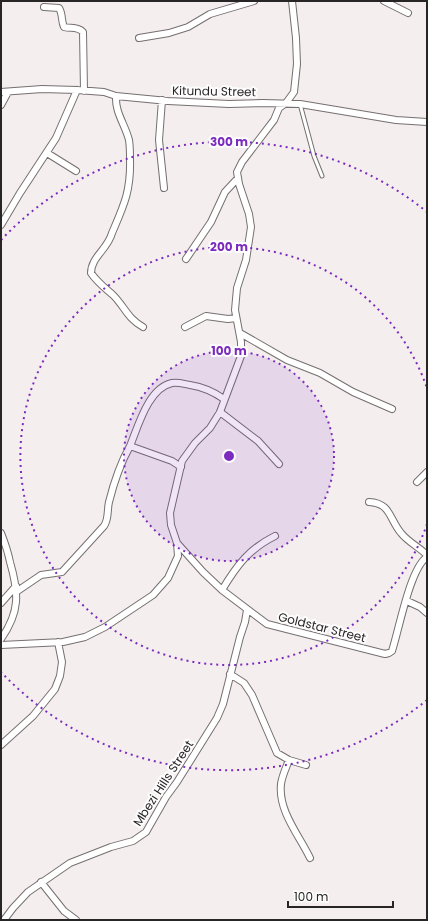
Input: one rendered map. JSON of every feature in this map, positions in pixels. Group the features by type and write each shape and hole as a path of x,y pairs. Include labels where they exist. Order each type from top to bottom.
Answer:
{"street":[{"path":"139,38 169,33 188,27 210,14 254,1"},
{"path":"186,259 211,222 225,192 238,178 237,172 239,166 274,120 279,108 286,103 294,92 297,64 292,1"},
{"path":"384,1 408,13"},
{"path":"1,225 20,193 47,153 80,91 83,32 80,29 64,27 59,8 44,7"},
{"name":"Kitundu Street","path":"4,92 42,89 104,92 116,96 229,104 286,103 396,120 427,122"},
{"path":"1,105 4,92"},
{"path":"116,96 115,104 117,112 130,146 131,172 129,189 110,240 101,254 93,261 91,271 95,279 118,301 133,322 143,327"},
{"path":"162,100 159,140 164,188"},
{"path":"47,153 76,171"},
{"name":"Goldstar Street","path":"238,178 249,214 251,227 246,260 237,288 235,310 240,333 242,349 241,356 220,412 210,428 187,453 182,461 170,513 171,525 177,543 222,590 247,610 271,626 385,654 389,654 392,651 419,565 427,556"},
{"path":"185,327 206,316 228,319 236,318"},
{"path":"240,333 287,360 320,373 353,392 392,410"},
{"path":"1,603 16,589 41,575 62,572 107,522 109,501 115,478 142,416 149,402 156,393 165,386 178,383 196,386 212,391 224,400"},
{"path":"220,412 258,441 279,464"},
{"path":"130,446 172,461 181,467"},
{"path":"417,482 427,472"},
{"path":"369,502 377,502 383,506 400,532 427,556"},
{"path":"1,533 7,550 16,589 14,615 1,639"},
{"path":"222,590 228,579 248,554 255,547 275,536"},
{"path":"1,645 58,642 86,637 105,627 153,595 168,578 178,556 177,543"},
{"path":"407,601 420,607 427,613"},
{"name":"Mbezi Hills Street","path":"4,920 28,892 70,863 111,847 133,841 146,832 166,797 181,776 217,718 223,704 247,610"},
{"path":"1,745 33,716 55,690 60,676 62,662 58,642"},
{"path":"230,674 244,683 252,695 277,753 289,760 306,765"},
{"path":"289,760 281,782 285,813 310,858"},
{"path":"42,882 64,911 76,920"}],"lane":[{"path":"300,104 314,156 322,176"}]}
